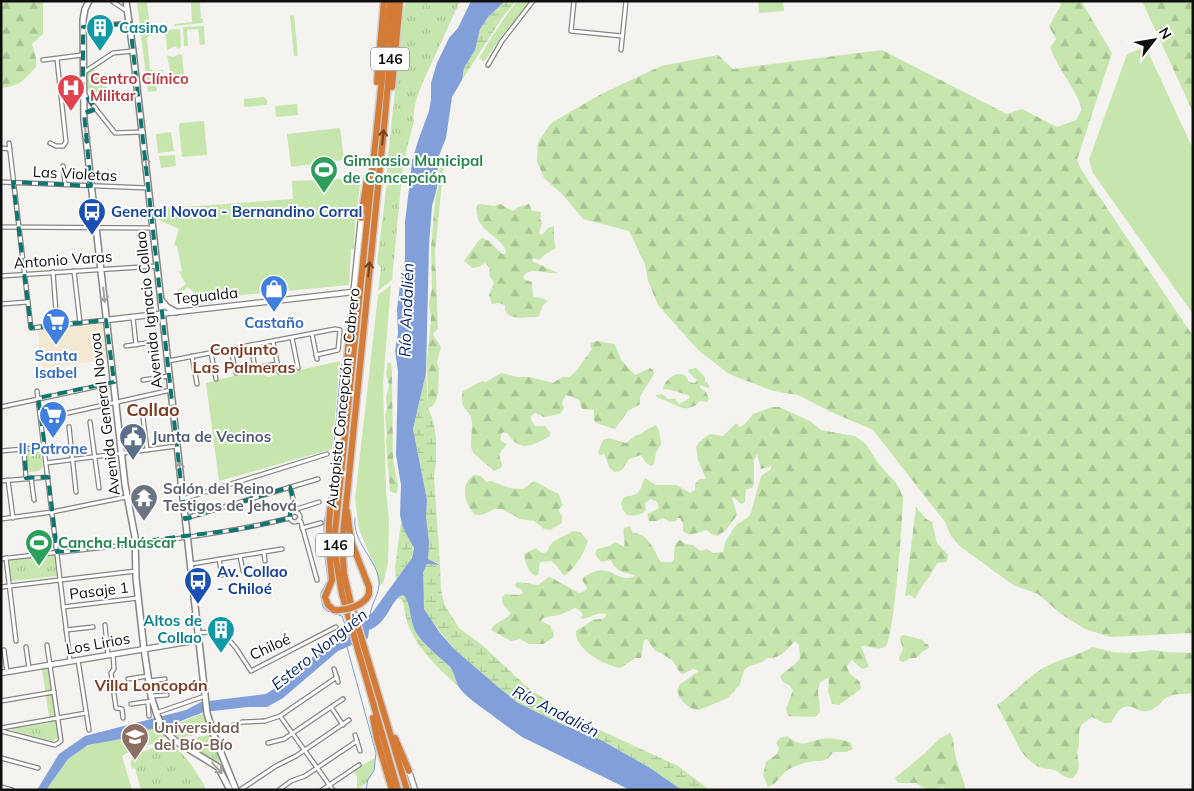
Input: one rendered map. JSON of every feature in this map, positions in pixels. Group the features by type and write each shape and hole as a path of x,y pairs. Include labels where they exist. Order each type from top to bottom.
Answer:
{"highway":[{"path":"377,114 383,1"},
{"name":"Autopista Concepción - Cabrero","path":"390,1 335,514 335,550 340,586 407,790"},
{"name":"Autopista Concepción - Cabrero","path":"351,618 342,555 342,527 385,117 394,73 399,2"},
{"path":"361,218 368,175 373,161"},
{"path":"346,417 345,389 350,326"},
{"path":"340,471 330,510 329,541 332,580 326,597 328,605 334,610 361,604 369,594 368,584 350,536 346,490"},
{"name":"Autopista Concepción - Cabrero","path":"359,645 369,690 398,790"},
{"path":"369,690 377,738 392,790"},
{"path":"384,716 409,771"}],"main road":[{"name":"Avenida General Novoa","path":"89,1 82,27 84,113 126,496 136,543 138,598 150,700 167,733 180,745 218,767 230,790"},
{"name":"Avenida Ignacio Collao","path":"126,1 168,361 204,698 213,733 236,790"},
{"path":"161,299 167,307 176,312"}],"street":[{"path":"112,1 128,13"},
{"path":"488,65 502,41 533,1"},
{"path":"574,1 571,31 622,36"},
{"path":"621,50 626,1"},
{"path":"82,27 130,23"},
{"path":"82,74 113,53 133,51"},
{"path":"42,60 82,55"},
{"path":"50,143 59,147 65,145 66,142 57,58"},
{"path":"83,92 114,133 142,132"},
{"path":"84,113 96,110"},
{"path":"1,304 28,302 9,143"},
{"path":"1,148 10,149"},
{"path":"63,166 65,184"},
{"name":"Las Violetas","path":"1,182 148,188"},
{"path":"350,326 361,218"},
{"path":"1,227 153,228"},
{"name":"Antonio Varas","path":"1,276 157,266"},
{"path":"74,271 80,322"},
{"path":"53,272 57,325"},
{"name":"Tegualda","path":"28,302 31,328 353,292"},
{"path":"134,317 136,344"},
{"path":"168,361 211,352 231,350 312,334 340,330 338,350 316,357 312,334"},
{"path":"292,338 298,368"},
{"path":"273,342 279,372"},
{"path":"126,346 146,344"},
{"path":"251,346 255,368 277,364"},
{"path":"231,350 236,373"},
{"path":"211,352 216,379"},
{"path":"192,356 197,384"},
{"path":"143,380 169,376"},
{"path":"1,406 114,382"},
{"path":"41,419 171,390"},
{"path":"38,391 70,662"},
{"path":"142,409 147,450"},
{"path":"90,422 99,488"},
{"path":"68,427 76,492"},
{"path":"46,463 177,446"},
{"path":"1,451 44,447"},
{"path":"24,449 34,500"},
{"path":"183,499 327,454"},
{"path":"39,477 47,470"},
{"path":"1,481 48,477"},
{"path":"185,519 318,479"},
{"path":"8,480 13,518"},
{"path":"290,487 299,516 298,520 317,580"},
{"path":"1,519 52,512 126,496"},
{"path":"290,518 292,513 319,502"},
{"path":"290,518 293,522 298,520"},
{"path":"16,641 9,586 3,558 187,537 242,529 290,518"},
{"path":"302,528 321,523"},
{"path":"190,564 282,549"},
{"path":"264,552 266,562"},
{"path":"240,556 243,571"},
{"path":"219,559 222,576"},
{"path":"1,587 136,571"},
{"name":"Pasaje 1","path":"63,607 138,598"},
{"path":"105,625 114,668 111,673 116,708 122,709 124,718"},
{"path":"66,630 93,627"},
{"name":"Chiloé","path":"198,633 221,631 238,650 251,671 336,627"},
{"name":"Los Lirios","path":"1,673 199,640"},
{"path":"1,730 56,745 61,740 47,644"},
{"path":"26,647 29,668"},
{"path":"4,650 8,672"},
{"path":"78,660 89,730"},
{"path":"334,669 338,682"},
{"path":"213,733 242,722 265,721 280,716 337,677"},
{"path":"128,678 165,680"},
{"path":"1,701 54,692"},
{"path":"131,704 167,695"},
{"path":"156,714 204,698"},
{"path":"268,743 280,741 343,699"},
{"path":"149,716 150,700"},
{"path":"331,707 343,725"},
{"path":"1,730 86,713"},
{"path":"280,716 333,790"},
{"path":"240,790 276,766 305,751 350,720"},
{"path":"355,735 360,751"},
{"path":"279,790 317,768 357,741"},
{"path":"1,758 38,768"},
{"path":"322,790 359,765"},
{"path":"409,771 415,790"},
{"path":"1,787 12,790"}],"highlighted area":[{"path":"130,23 185,519 290,487 297,513 290,510 290,518 242,529 57,552 48,477 26,478 24,449 45,447 38,398 114,382 106,320 31,328 13,182 91,186 84,113 96,109 83,92 83,27"}],"shaded area":[{"path":"102,324 107,360 42,368 38,331"}],"green space":[{"path":"1,1 43,1 43,34 32,44 36,58 36,67 21,82 13,86 1,88"},
{"path":"406,1 460,1 422,84 416,102 414,121 403,164 392,280 378,291 381,268 377,263 387,182 387,166 403,14"},
{"path":"505,1 516,1 502,18 462,80 464,68 475,50 480,29 488,17"},
{"path":"517,1 531,1 501,37 484,62 479,58"},
{"path":"758,1 783,1 784,11 759,13"},
{"path":"1059,1 1081,1 1112,53 1077,160 1082,171 1193,336 1193,633 1110,637 1085,629 1061,614 1038,594 1015,586 998,574 961,547 951,536 945,522 873,430 798,395 773,391 729,374 698,350 658,305 648,281 645,264 629,231 583,219 564,196 544,178 537,161 538,142 551,123 603,93 661,66 718,55 733,69 882,50 1007,114 1022,109 1057,127 1076,120 1082,109 1075,92 1057,63 1050,47 1056,39 1049,26 1061,5"},
{"path":"1142,1 1192,1 1193,112"},
{"path":"147,2 151,36 148,36 147,39 150,69 155,71 163,70 164,75 155,76 157,91 148,92 137,3"},
{"path":"191,2 200,2 203,23 174,26 174,24 192,22"},
{"path":"294,15 298,56 294,56 290,16"},
{"path":"204,26 205,44 200,45 198,29 187,30 188,46 184,46 183,27"},
{"path":"180,29 181,47 178,49 175,46 167,50 165,30"},
{"path":"1143,48 1148,52 1193,149 1193,314 1093,173 1089,160 1127,54"},
{"path":"179,54 182,55 184,74 171,75 167,55 173,57"},
{"path":"93,68 107,88 94,98 88,88 88,70"},
{"path":"264,97 267,100 267,105 244,107 244,99"},
{"path":"297,104 298,115 276,117 275,106"},
{"path":"204,121 207,155 182,157 180,123"},
{"path":"340,128 344,160 291,167 287,134"},
{"path":"171,132 174,151 158,153 156,134"},
{"path":"175,155 176,166 161,168 159,156"},
{"path":"444,163 435,252 438,329 433,335 441,347 437,362 439,370 438,393 432,407 428,408 427,362 431,319 429,304 432,288 431,248 435,201 440,164"},
{"path":"361,178 355,223 354,249 351,249 349,285 201,299 188,287 180,293 178,290 186,284 179,272 182,271 177,246 174,245 179,229 157,219 156,209 293,199 292,181"},
{"path":"500,204 513,211 518,207 529,204 532,211 541,212 540,219 542,222 539,233 542,235 548,228 554,226 556,248 539,260 533,258 532,261 558,273 534,271 526,273 523,277 525,280 532,282 533,297 548,301 543,305 539,316 520,318 511,316 508,314 505,305 499,303 492,304 489,295 494,283 489,275 490,268 485,263 479,267 472,268 464,261 482,238 489,241 502,254 505,254 506,251 503,245 479,221 477,205 494,206"},
{"path":"391,285 383,383 386,491 389,520 388,563 383,583 379,586 376,570 359,529 355,499 378,295"},
{"path":"597,341 615,344 621,360 635,375 650,368 654,374 640,397 640,404 628,411 615,429 596,423 594,420 594,410 582,409 579,400 566,395 562,402 564,409 560,414 544,417 535,413 530,417 535,426 545,426 550,432 550,436 527,446 517,443 504,432 501,434 501,441 507,444 499,454 502,465 501,468 494,471 476,455 471,447 472,422 471,417 463,406 463,391 482,381 486,382 501,373 553,383 562,377 569,377 576,371 592,349 591,343"},
{"path":"340,361 332,449 219,481 206,383 257,370 268,377"},
{"path":"388,362 391,364 392,371 393,459 398,485 397,493 390,491 386,440 386,397 389,385 386,374"},
{"path":"696,368 705,377 705,381 710,386 708,388 700,385 700,388 706,392 709,399 707,402 700,401 695,406 685,408 658,398 656,395 662,394 668,399 675,399 679,404 688,399 690,396 673,390 663,389 666,382 677,374 684,375 689,382 695,383 697,380 688,372 689,369"},
{"path":"426,373 428,408 433,420 436,437 434,477 440,564 428,559 427,500 413,429"},
{"path":"772,407 779,407 810,421 821,430 855,436 866,444 878,463 897,484 903,497 898,575 889,638 886,646 883,648 861,646 869,667 862,669 852,660 847,666 849,673 860,682 861,689 839,705 832,704 828,691 829,678 823,680 820,683 818,692 820,712 815,717 788,716 786,709 793,690 783,682 780,676 800,658 799,645 795,641 780,655 767,658 744,670 740,684 728,698 699,710 685,704 677,690 680,684 699,671 693,669 683,674 680,673 673,661 655,651 647,639 644,640 641,658 635,658 621,668 599,660 585,650 577,638 576,631 593,620 605,618 606,614 598,614 583,619 580,617 583,615 575,608 562,614 543,618 541,621 550,625 554,635 553,638 543,644 529,644 520,639 511,641 491,630 511,613 503,604 502,597 505,594 519,595 523,593 522,590 516,587 515,584 518,582 538,585 549,577 579,593 587,588 582,580 591,573 604,571 622,577 633,577 635,575 617,569 611,560 601,562 595,554 597,549 610,546 615,542 624,547 624,528 630,526 633,533 647,539 661,562 672,562 674,560 675,546 680,540 686,544 693,545 700,551 707,549 713,553 723,552 725,542 736,525 751,513 761,476 771,469 771,466 761,469 757,454 754,460 754,484 752,488 746,489 745,502 742,504 732,497 737,515 726,530 718,536 706,530 688,534 683,531 683,524 680,518 670,522 663,518 649,521 647,514 659,508 657,502 651,499 645,503 646,510 635,515 627,515 621,503 624,497 639,492 645,478 656,485 677,485 690,493 695,490 695,484 700,479 706,479 698,460 696,447 699,442 710,434 723,436 736,423 740,427 753,414"},
{"path":"656,425 659,430 661,444 656,453 654,464 651,466 646,463 641,455 629,459 621,470 614,472 609,467 604,453 599,455 598,452 603,440 609,438 626,443 636,435 642,434"},
{"path":"37,450 41,453 43,466 39,471 29,472 26,451"},
{"path":"474,475 481,476 486,482 491,481 510,488 523,489 534,481 558,493 563,505 558,510 562,516 562,523 550,530 544,529 534,521 520,519 502,509 495,509 482,515 475,515 471,511 465,495 466,484"},
{"path":"916,507 926,519 932,522 937,543 948,555 947,562 937,563 915,599 910,595 905,596"},
{"path":"401,522 411,540 413,551 410,561 396,579 395,567"},
{"path":"573,531 580,532 588,541 572,569 564,576 551,561 540,562 538,575 535,576 530,572 524,554 536,548 545,553 553,542"},
{"path":"55,554 57,576 11,581 9,559"},
{"path":"427,564 440,565 444,604 459,628 482,645 526,686 552,704 600,730 678,766 710,790 682,790 650,768 601,740 561,724 518,703 454,649 430,619 424,609 423,601 423,573"},
{"path":"403,595 406,598 413,626 418,635 451,669 462,690 420,647 410,629 403,602 401,599 397,599"},
{"path":"904,635 923,640 925,644 928,644 929,648 916,658 910,658 904,662 900,661 899,658 903,649 900,639"},
{"path":"1092,647 1127,653 1154,650 1193,653 1193,693 1170,696 1148,711 1124,707 1118,711 1111,723 1104,723 1092,717 1081,725 1079,732 1077,752 1079,766 1077,773 1073,778 1067,778 1055,770 1037,766 1028,759 1021,751 997,705 1042,669"},
{"path":"48,667 59,737 53,741 10,729 50,723 42,669"},
{"path":"202,714 206,715 210,732 179,738 168,727"},
{"path":"151,729 160,729 165,735 164,739 122,756 132,790 46,790 68,759 84,747 100,742 121,739"},
{"path":"950,733 953,738 956,758 966,790 948,790 942,787 929,789 917,783 898,783 895,778 940,738"},
{"path":"210,735 221,761 218,763 182,742 182,740"},
{"path":"787,736 804,744 825,738 840,740 850,742 853,749 846,752 833,752 825,760 807,762 791,768 768,787 763,775 766,762 777,754 779,748 776,743 780,738"},
{"path":"167,743 184,755 206,790 141,790 135,768 132,769 132,759 136,754"},
{"path":"375,758 371,777 362,787 357,789 357,777 353,770"}],"water":[{"name":"Río Andalién","path":"471,1 505,1 488,17 480,29 475,50 464,68 462,80 452,97 446,138 438,158 437,188 432,206 429,245 426,373 413,429 427,500 428,559 440,565 427,564 423,573 424,609 440,633 454,649 518,703 561,724 601,740 650,768 682,790 630,790 522,737 474,702 461,690 449,666 417,634 406,598 403,595 395,601 381,622 369,630 368,638 338,651 283,698 267,707 248,707 204,712 160,729 151,729 121,739 88,745 68,759 46,790 37,790 59,754 85,736 186,710 201,702 266,694 345,630 372,613 412,558 414,548 403,528 400,515 401,485 396,455 398,371 395,351 398,334 397,309 405,260 405,222 412,161 429,111 431,83 437,63 449,38 458,28"}],"waterway":[{"name":"Estero Nonguén","path":"343,363 341,366 330,490 324,523 324,550 328,580 321,593 321,597 323,607 327,611 342,616 347,630"},
{"name":"Estero Nonguén","path":"355,518 355,526 360,542 377,571 379,579 370,617"},
{"name":"Estero Nonguén","path":"347,647 376,753 374,771 368,779 366,790"}],"place":[{"name":"Casino","path":"100,52"},
{"name":"Centro Clínico Militar","path":"71,112"},
{"name":"Gimnasio Municipal de Concepción","path":"324,194"},
{"name":"General Novoa - Bernandino Corral","path":"92,236"},
{"name":"Castaño","path":"274,313"},
{"name":"Santa Isabel","path":"56,346"},
{"name":"Il Patrone","path":"53,439"},
{"name":"Junta de Vecinos","path":"133,461"},
{"name":"Salón del Reino Testigos de Jehová","path":"144,522"},
{"name":"Cancha Huáscar","path":"39,567"},
{"name":"Av. Collao - Chiloé","path":"198,605"},
{"name":"Altos de Collao","path":"221,654"},
{"name":"Universidad del Bío-Bío","path":"135,761"}],"district":[{"name":"Conjunto Las Palmeras","path":"244,358"},
{"name":"Collao","path":"153,410"},
{"name":"Villa Loncopán","path":"151,685"}]}
